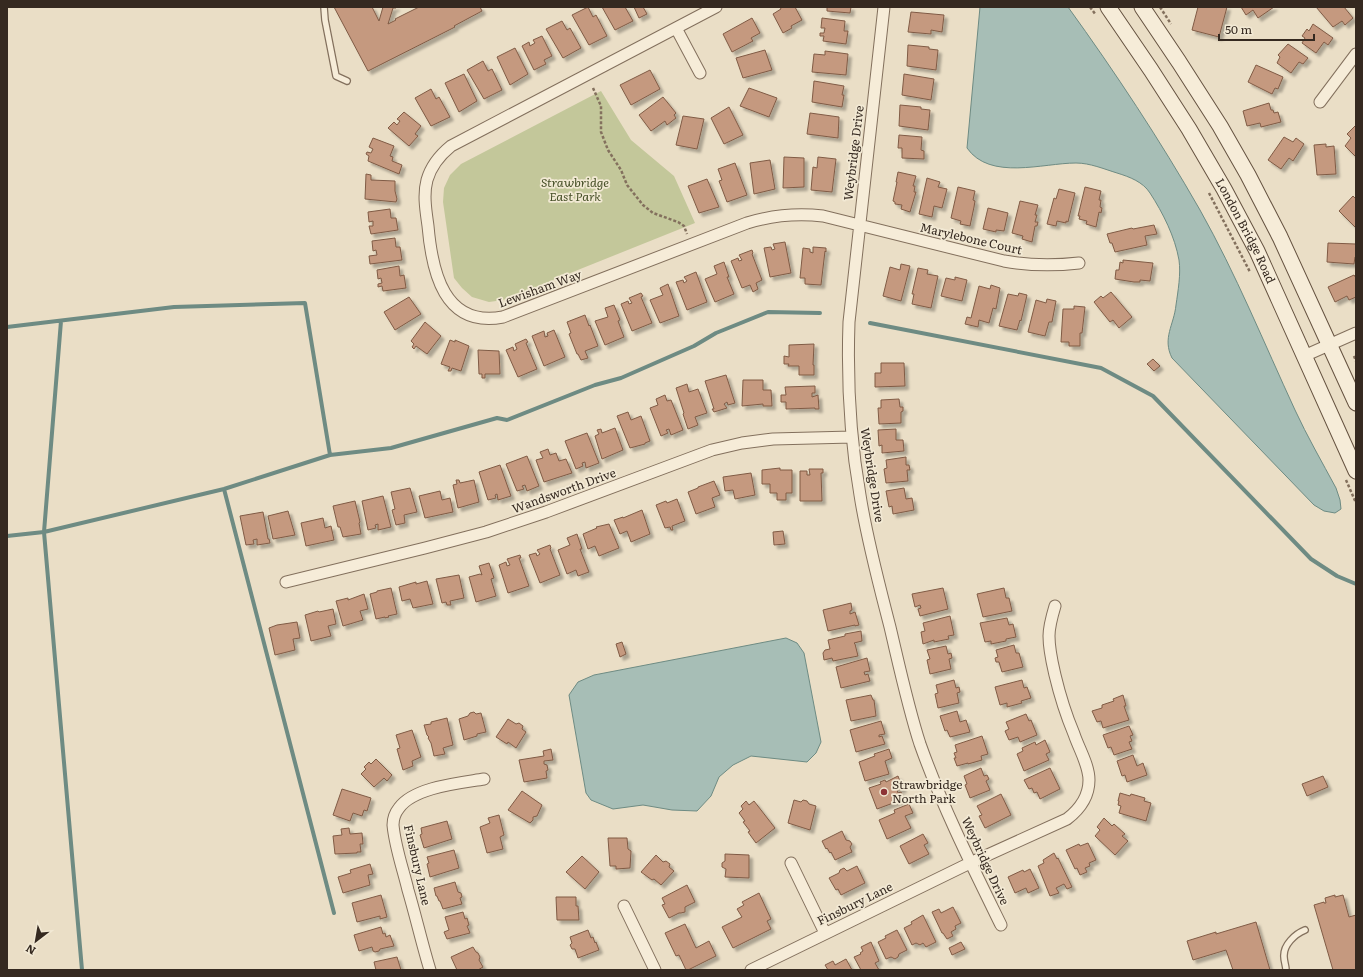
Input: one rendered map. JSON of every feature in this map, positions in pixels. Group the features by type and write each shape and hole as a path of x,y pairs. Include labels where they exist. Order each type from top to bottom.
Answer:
{"main road":[{"name":"London Bridge Road","path":"1108,7 1189,129 1224,189 1257,251 1304,356 1350,473"},
{"path":"1142,7 1220,126 1248,175 1280,237 1356,403"}],"street":[{"name":"Lewisham Way","path":"716,7 451,146 441,155 433,166 427,180 425,193 429,242 434,265 443,292 448,300 459,310 468,315 491,319 503,317 763,218 780,215 802,214 823,216 859,224"},
{"name":"Weybridge Drive","path":"884,7 848,322 847,366 852,437 860,495 870,544 920,743 944,805 970,863 1001,925"},
{"path":"676,28 700,73"},
{"path":"1320,102 1356,54"},
{"name":"Marylebone Court","path":"859,224 1004,261 1029,265 1054,266 1079,264"},
{"path":"1304,356 1356,333"},
{"name":"Wandsworth Drive","path":"286,582 486,532 546,512 712,450 742,443 773,439 852,437"},
{"name":"Finsbury Lane","path":"751,970 970,863 1067,819 1077,811 1084,802 1087,793 1089,782 1088,770 1064,709 1050,652 1050,622 1055,606"},
{"name":"Finsbury Lane","path":"430,970 400,858 393,824 395,815 399,807 407,800 424,792 441,786 484,779"},
{"path":"791,863 825,933"},
{"path":"624,906 655,970"}],"lane":[{"path":"324,7 325,20 336,76 347,81"},
{"path":"1286,970 1283,956 1286,946 1292,938 1305,930"}],"path":[{"path":"1090,7 1100,20"},
{"path":"593,88 601,106 601,132 608,150 621,170 627,185 642,205 653,213 678,222 684,226 688,234"},
{"path":"1207,190 1253,278"},
{"path":"1354,356 1356,361"},
{"path":"1350,473 1356,503"}],"green space":[{"name":"Strawbridge East Park","path":"601,91 631,140 674,176 695,223 503,300 489,302 472,297 454,278 443,202 444,188 450,175 461,164"}],"water":[{"path":"980,7 1068,7 1137,107 1200,210 1238,284 1300,420 1336,488 1341,509 1335,513 1324,511 1314,505 1172,358 1169,351 1168,338 1178,294 1180,265 1175,243 1168,225 1155,201 1144,186 1127,176 1097,166 1081,163 1018,168 989,164 977,158 967,148"},
{"path":"786,638 797,643 804,653 821,742 816,753 807,762 751,756 733,765 719,777 711,796 697,811 672,810 643,805 613,809 591,800 586,793 569,695 578,682 594,675"}],"building":[{"path":"334,7 372,7 379,21 383,7 396,7 393,8 388,24 419,7 480,7 482,11 454,26 455,27 368,71"},
{"path":"588,7 593,17 596,15 607,36 589,45 572,15"},
{"path":"602,7 625,7 633,21 615,30"},
{"path":"634,7 643,7 647,14 639,18"},
{"path":"780,7 795,7 802,20 791,26 792,28 783,33 773,14 781,9"},
{"path":"827,7 851,7 850,13 827,11"},
{"path":"1198,7 1227,7 1219,37 1192,30"},
{"path":"1241,7 1274,7 1258,18 1253,10 1246,15"},
{"path":"1316,7 1344,7 1353,18 1345,25 1342,21 1333,27"},
{"path":"911,12 944,15 942,32 931,30 931,34 908,32"},
{"path":"752,18 760,33 751,38 753,41 732,52 723,34"},
{"path":"822,18 845,21 844,31 848,31 846,44 823,41 824,36 820,36 820,33 824,33 825,28 821,28"},
{"path":"562,21 567,30 570,28 581,48 563,58 546,29"},
{"path":"1313,24 1333,38 1328,45 1324,42 1316,53 1302,43 1305,38 1302,36 1307,29 1309,31"},
{"path":"542,36 552,56 544,60 546,64 534,70 522,46 529,42 530,46 535,43 533,40"},
{"path":"1288,44 1308,58 1303,64 1299,62 1291,73 1277,63 1280,57 1278,55"},
{"path":"908,45 929,47 929,49 938,50 936,70 907,66"},
{"path":"515,48 528,74 510,85 497,57"},
{"path":"765,50 772,70 743,78 736,58"},
{"path":"825,51 848,54 846,75 812,72 814,54 825,55"},
{"path":"483,61 488,71 492,69 502,90 484,99 467,70"},
{"path":"1256,65 1283,77 1278,89 1275,88 1272,94 1248,82"},
{"path":"650,70 660,89 631,105 620,85"},
{"path":"464,74 477,101 459,112 445,83"},
{"path":"904,74 934,79 931,100 902,95"},
{"path":"814,81 844,86 842,107 812,102"},
{"path":"749,88 777,98 769,117 740,106"},
{"path":"431,89 436,99 439,97 450,117 431,126 415,98"},
{"path":"663,97 676,113 674,115 676,118 667,125 665,121 651,131 639,115"},
{"path":"1269,103 1271,110 1273,110 1274,113 1278,112 1281,122 1261,127 1260,123 1247,126 1243,111"},
{"path":"900,105 921,107 921,109 930,110 928,130 899,126"},
{"path":"729,107 743,135 724,144 711,118"},
{"path":"404,112 421,126 415,134 418,136 409,146 388,128 394,122 397,125 400,121 397,119"},
{"path":"810,113 839,117 838,138 807,134"},
{"path":"683,116 704,119 697,149 676,145"},
{"path":"1355,126 1356,157 1345,146 1351,138 1347,134"},
{"path":"899,135 922,137 921,150 924,151 924,159 902,158 902,148 898,148"},
{"path":"1284,137 1293,142 1296,138 1304,144 1293,161 1289,158 1281,169 1268,160"},
{"path":"373,138 394,146 390,156 393,157 392,161 402,165 399,174 368,161 369,156 366,154 367,152 371,153 373,149 369,147"},
{"path":"1326,144 1326,147 1334,146 1336,174 1317,175 1314,145"},
{"path":"784,157 804,158 804,187 783,188"},
{"path":"818,157 836,159 832,192 811,190 813,167 817,168"},
{"path":"770,160 775,189 754,194 750,163"},
{"path":"735,163 747,195 727,202 719,181 722,180 718,169"},
{"path":"898,172 916,176 913,186 915,186 914,192 916,192 910,212 901,209 902,205 895,204 893,201"},
{"path":"366,174 371,175 371,180 395,181 396,202 365,199"},
{"path":"927,178 940,182 938,187 947,189 942,208 934,206 932,217 919,214"},
{"path":"707,179 719,207 699,213 688,186"},
{"path":"958,187 975,191 973,200 975,201 970,226 960,224 961,221 951,218"},
{"path":"1085,187 1101,191 1099,200 1101,200 1100,207 1102,208 1101,213 1099,212 1096,227 1086,224 1087,221 1079,219 1080,216 1078,216"},
{"path":"1059,189 1075,193 1068,222 1057,221 1056,226 1047,224 1054,198 1056,199"},
{"path":"1353,196 1356,199 1356,228 1339,211"},
{"path":"1020,201 1038,205 1035,215 1037,215 1035,222 1038,222 1037,226 1035,226 1032,242 1022,239 1023,236 1012,233"},
{"path":"988,208 1008,213 1004,231 996,230 996,232 983,229"},
{"path":"390,209 391,218 396,218 398,230 371,234 369,226 373,226 373,221 369,222 368,212"},
{"path":"1154,225 1157,234 1145,236 1147,245 1115,252 1107,234 1132,228"},
{"path":"395,238 396,247 400,247 402,260 370,264 369,256 377,255 376,250 373,251 372,241"},
{"path":"785,242 791,273 770,277 764,248 771,247 772,250 775,249 773,244"},
{"path":"1328,243 1356,244 1356,257 1354,264 1327,262"},
{"path":"813,247 826,248 821,285 805,284 805,278 800,278 803,248 810,249 810,252 813,253"},
{"path":"752,250 752,254 762,280 756,283 758,289 753,292 750,285 742,288 731,261 738,258 739,261 742,260 739,255"},
{"path":"1123,260 1153,263 1150,281 1140,280 1140,282 1134,282 1115,279 1116,270 1119,270 1120,262 1123,263"},
{"path":"724,262 729,277 727,277 734,294 715,302 705,279 717,274 714,266"},
{"path":"901,264 910,266 901,301 883,296 890,267 900,270"},
{"path":"399,266 400,276 404,275 406,288 383,291 382,286 378,287 378,284 382,283 381,278 378,279 377,270"},
{"path":"918,268 928,270 927,274 938,276 931,308 912,304 914,294 912,294"},
{"path":"696,272 707,302 687,310 676,282 683,280 684,283 687,281 684,277"},
{"path":"1354,275 1356,278 1356,297 1349,300 1347,296 1335,302 1328,287"},
{"path":"955,277 967,280 962,301 941,296 946,278 955,280"},
{"path":"668,284 679,316 660,323 650,300 663,295 660,288"},
{"path":"991,285 1000,288 996,309 993,308 989,323 979,320 978,327 965,324 967,317 971,318 979,286 990,289"},
{"path":"1111,292 1132,317 1119,328 1113,320 1110,322 1094,302 1101,296 1103,298"},
{"path":"641,293 643,296 641,297 652,323 632,331 621,304 628,301 629,304 632,303 629,298"},
{"path":"1019,293 1027,295 1021,321 1020,320 1017,330 999,326 1008,294 1018,296"},
{"path":"409,297 421,314 395,330 384,312"},
{"path":"1047,299 1056,301 1052,322 1049,322 1045,336 1028,332 1036,300 1046,303"},
{"path":"614,305 620,320 618,321 624,337 605,345 595,321 608,317 605,308"},
{"path":"1074,306 1085,307 1082,333 1080,333 1080,346 1069,346 1069,342 1061,342 1063,309 1074,309"},
{"path":"585,315 598,346 585,351 588,358 581,360 569,334 571,333 567,322"},
{"path":"425,322 441,336 427,354 416,346 414,349 412,347 414,344 411,341"},
{"path":"554,330 565,357 544,366 532,336 544,331 545,337 548,336 547,333"},
{"path":"526,339 528,342 526,343 537,369 518,377 506,350 513,347 514,351 517,349 515,344"},
{"path":"450,340 455,342 455,340 469,346 461,371 452,368 451,371 448,371 450,367 441,364"},
{"path":"814,344 814,375 799,375 799,366 788,366 789,364 784,364 784,356 789,357 789,345"},
{"path":"478,350 499,351 500,374 485,374 485,378 482,378 482,374 479,374"},
{"path":"1153,359 1160,366 1154,371 1147,364"},
{"path":"881,363 904,363 905,386 875,387 875,373 881,373"},
{"path":"726,375 735,403 728,405 727,402 724,404 727,408 714,412 705,381"},
{"path":"743,380 763,380 763,390 771,390 772,406 763,406 763,404 742,406"},
{"path":"687,384 689,392 698,389 707,413 695,417 698,425 688,429 676,388"},
{"path":"815,386 815,393 812,393 812,397 818,395 819,409 786,409 786,402 781,402 781,395 786,395 785,387"},
{"path":"665,395 667,401 671,400 683,430 671,435 669,429 666,430 668,433 661,436 650,408 658,405 656,399"},
{"path":"899,399 900,407 903,407 903,411 901,412 901,423 879,424 878,408 881,408 881,400"},
{"path":"628,412 631,420 641,416 650,441 630,448 617,416"},
{"path":"615,428 623,450 602,459 595,436 599,434 597,430 601,429 602,433"},
{"path":"896,429 896,440 903,440 904,451 882,453 882,445 879,446 878,430"},
{"path":"587,433 599,463 586,468 585,462 582,463 583,466 576,469 565,441"},
{"path":"548,449 550,455 556,453 559,461 566,459 572,473 544,482 536,460 543,458 540,452"},
{"path":"527,456 539,486 527,491 525,485 522,486 524,489 517,491 506,464"},
{"path":"906,457 906,465 909,465 910,470 907,470 908,481 886,483 884,469 887,468 886,460"},
{"path":"500,465 511,496 498,500 497,494 495,495 496,498 488,500 479,472"},
{"path":"780,468 780,470 792,470 792,493 786,493 786,500 777,500 777,493 770,493 770,484 762,484 762,470"},
{"path":"809,469 823,469 823,473 821,473 822,501 800,501 800,471 807,471 807,475 810,475"},
{"path":"751,473 755,495 735,499 733,490 725,491 723,477"},
{"path":"456,480 459,480 460,483 474,480 479,502 458,508 453,485 457,484"},
{"path":"714,481 720,495 712,498 715,507 696,514 688,492"},
{"path":"410,488 417,512 404,515 405,523 396,525 392,510 395,509 391,492"},
{"path":"904,488 906,499 912,498 914,510 893,514 892,506 889,507 886,491"},
{"path":"440,491 442,500 450,498 453,512 425,518 419,496"},
{"path":"383,496 391,527 378,530 378,524 375,525 376,528 368,530 362,501"},
{"path":"677,499 685,521 672,526 673,530 671,530 670,527 665,528 656,505"},
{"path":"355,501 361,534 343,537 340,527 338,527 333,506"},
{"path":"642,510 650,534 631,542 627,531 620,534 614,520"},
{"path":"288,511 295,535 273,539 268,516"},
{"path":"263,512 270,543 257,545 257,539 253,540 254,544 246,545 240,516"},
{"path":"323,518 325,528 331,526 334,540 306,546 301,523"},
{"path":"609,524 619,548 599,556 595,546 588,549 583,534 597,528 596,527"},
{"path":"783,531 785,544 774,545 773,532"},
{"path":"577,534 582,549 580,549 589,572 578,576 576,570 567,574 558,550 570,545 567,538"},
{"path":"550,545 550,549 560,575 540,583 529,555 536,553 537,556 540,554 537,550"},
{"path":"520,555 521,558 519,558 529,586 508,593 499,565 506,562 507,566 510,565 507,559"},
{"path":"489,563 494,578 491,579 496,596 476,602 469,577 480,574 482,575 479,566"},
{"path":"459,575 464,598 450,601 451,605 447,605 446,602 442,603 436,579"},
{"path":"427,581 433,604 413,608 410,599 402,601 399,587 416,582 416,584"},
{"path":"391,588 397,614 376,619 370,594"},
{"path":"943,588 948,609 920,616 918,609 921,608 920,605 915,607 912,594"},
{"path":"1004,588 1006,598 1009,598 1012,611 983,617 977,594"},
{"path":"364,594 368,609 360,611 363,620 343,626 336,601 348,598 348,600"},
{"path":"851,603 852,610 850,611 850,614 855,612 859,625 828,631 823,610"},
{"path":"333,609 336,624 328,626 331,636 311,641 305,615"},
{"path":"950,616 954,635 948,636 949,639 934,642 934,640 923,644 921,632 925,631 923,623"},
{"path":"1007,618 1009,625 1013,624 1016,637 991,644 991,641 985,642 980,623"},
{"path":"297,622 300,638 293,639 295,650 275,655 269,628 277,625"},
{"path":"861,631 862,641 854,643 858,656 833,661 832,658 824,660 823,653 825,650 830,649 828,640 845,636 845,634"},
{"path":"622,642 626,654 620,657 616,644"},
{"path":"1014,645 1016,653 1019,653 1023,667 1002,672 999,662 996,662 995,658 998,657 996,650"},
{"path":"946,646 948,654 951,653 952,658 949,659 951,669 930,674 927,660 930,659 927,650"},
{"path":"867,658 870,671 864,672 865,675 868,674 870,681 841,688 836,667"},
{"path":"954,680 956,688 959,687 960,692 957,693 959,703 938,708 935,694 938,693 936,685"},
{"path":"1022,680 1024,688 1027,687 1031,698 1021,701 1022,703 1007,707 1007,703 1000,705 995,687"},
{"path":"871,695 874,700 876,716 851,721 846,700"},
{"path":"1123,695 1126,706 1124,706 1129,720 1103,728 1101,721 1097,722 1092,711 1102,708 1102,705 1114,701 1113,699"},
{"path":"957,711 960,722 966,720 970,732 950,737 947,730 945,731 940,716"},
{"path":"474,712 476,714 481,713 486,732 464,740 459,719"},
{"path":"1026,714 1029,721 1031,720 1037,735 1020,742 1018,737 1009,740 1005,731 1009,729 1006,722"},
{"path":"447,718 453,745 443,748 445,754 434,756 424,725"},
{"path":"508,719 516,724 519,723 523,726 522,729 526,732 516,748 508,742 507,744 496,737"},
{"path":"881,721 885,734 879,735 879,737 882,736 885,744 856,752 850,730"},
{"path":"1129,726 1133,735 1130,736 1132,741 1129,742 1132,749 1114,755 1111,747 1108,748 1103,735"},
{"path":"412,730 421,757 412,761 413,766 403,770 397,749 400,748 396,735"},
{"path":"982,736 988,754 981,756 982,760 957,766 954,758 956,758 954,753 957,752 955,745"},
{"path":"1045,740 1050,752 1046,754 1049,760 1024,771 1017,754 1023,751 1022,748 1035,742 1036,745"},
{"path":"551,749 553,760 544,761 544,764 547,765 548,770 546,771 547,778 524,782 519,760 544,756 543,751"},
{"path":"889,749 892,758 885,761 889,774 865,781 859,762 875,756 874,754"},
{"path":"1133,755 1137,766 1143,763 1147,775 1127,782 1125,775 1122,776 1117,761"},
{"path":"376,759 392,775 387,781 384,778 374,787 361,774 366,769 364,767 369,762 371,764"},
{"path":"981,768 984,776 987,775 989,779 986,781 990,790 970,798 965,785 967,784 964,776"},
{"path":"1050,768 1060,789 1040,799 1037,792 1034,793 1032,788 1029,789 1024,780"},
{"name":"Strawbridge North Park","path":"898,776 903,789 897,790 898,793 901,792 904,799 877,809 869,788 881,784 880,782 885,780 886,782"},
{"path":"1323,776 1328,787 1307,796 1302,784"},
{"path":"342,789 371,798 367,811 364,810 362,816 353,813 350,821 333,815"},
{"path":"522,791 542,805 537,816 533,817 533,820 530,823 508,810"},
{"path":"1120,793 1145,798 1144,801 1151,803 1146,821 1119,813 1121,806 1118,805"},
{"path":"1001,794 1011,815 985,828 979,816 982,815 977,806"},
{"path":"794,800 801,802 803,800 807,801 809,804 816,806 810,830 788,823"},
{"path":"746,801 749,805 754,801 775,828 756,843 748,832 750,831 743,822 745,821 739,813 743,809 741,806"},
{"path":"909,804 913,813 905,816 911,828 887,839 879,820 895,813 894,810"},
{"path":"499,815 504,835 500,837 503,849 487,853 480,827 490,823 488,818"},
{"path":"1104,818 1112,826 1114,824 1125,834 1122,836 1128,841 1115,855 1095,836 1100,830 1097,827"},
{"path":"447,821 452,839 424,848 420,835 422,834 421,828"},
{"path":"349,828 350,834 362,833 363,844 360,844 361,852 335,854 333,836 342,835 341,829"},
{"path":"842,831 846,840 850,841 852,844 850,847 852,852 835,860 831,852 830,853 827,848 826,849 822,841"},
{"path":"923,834 928,843 924,845 929,854 909,864 900,846"},
{"path":"608,838 627,838 628,849 631,851 630,868 616,869 616,866 610,866"},
{"path":"1088,843 1096,860 1089,863 1090,866 1085,868 1087,872 1080,875 1077,868 1075,869 1066,850 1079,844 1080,846"},
{"path":"454,850 459,868 430,877 427,857"},
{"path":"1054,853 1072,887 1067,889 1064,884 1056,888 1059,893 1050,896 1038,866 1044,863 1043,860"},
{"path":"725,854 749,855 749,878 725,877 726,869 722,867 722,863 725,861"},
{"path":"656,855 663,862 666,861 670,864 669,867 674,871 661,885 654,879 652,880 641,872"},
{"path":"582,856 599,872 585,889 566,872"},
{"path":"370,864 373,874 368,875 370,885 343,893 338,877 351,873 350,870"},
{"path":"857,866 865,883 841,895 838,889 836,890 829,878 839,873 840,870 844,868 847,871"},
{"path":"1030,869 1039,888 1028,893 1026,888 1015,893 1008,877 1023,870 1024,872"},
{"path":"455,882 458,892 461,893 462,897 460,898 462,904 443,909 436,896 434,888"},
{"path":"687,885 695,902 685,907 685,912 669,918 662,905 665,904 662,898"},
{"path":"759,893 771,919 767,921 771,929 733,948 722,927 742,917 737,909 744,905 742,902"},
{"path":"381,895 387,917 380,919 380,916 357,922 352,903"},
{"path":"1335,895 1335,897 1343,895 1349,917 1356,915 1356,970 1333,970 1314,905 1324,902 1326,903 1325,898"},
{"path":"556,897 576,897 579,920 557,920"},
{"path":"953,907 961,923 955,926 956,929 951,932 953,936 947,939 942,933 932,912 939,909 941,913"},
{"path":"463,912 465,919 467,918 469,925 467,926 470,933 447,939 444,932 449,930 445,917"},
{"path":"923,915 936,942 926,947 923,943 920,945 916,943 912,945 904,928 912,924 911,922"},
{"path":"1256,922 1270,970 1233,970 1226,950 1193,960 1187,941"},
{"path":"685,924 696,948 709,941 716,956 688,970 686,970 679,955 676,956 665,933"},
{"path":"381,927 383,934 385,933 386,937 390,935 394,946 380,949 379,951 375,952 373,951 372,947 359,951 354,935"},
{"path":"588,930 591,938 593,937 595,943 596,942 599,950 578,958 575,949 572,949 570,945 572,943 570,937"},
{"path":"897,930 907,950 899,954 895,959 891,957 886,959 878,942 886,938 885,936"},
{"path":"871,942 879,961 875,963 879,970 861,970 854,957 861,954 860,953 863,951 861,947"},
{"path":"961,942 965,949 952,955 949,948"},
{"path":"473,947 480,957 479,960 483,967 478,970 457,970 451,957"},
{"path":"397,957 401,970 376,970 374,962"},
{"path":"846,959 852,970 828,970 825,965 833,961 835,965"}],"waterway":[{"path":"7,327 174,307 305,303 330,455"},
{"path":"7,536 44,532 224,489 330,455 391,448 497,418 507,420 595,385 621,378 694,346 716,333 768,312 820,313"},
{"path":"61,321 44,532 82,970"},
{"path":"870,323 1101,368 1153,396 1311,559 1337,576 1356,584"},
{"path":"224,489 334,913"}],"place":[{"name":"Strawbridge North Park","path":"884,792"}]}
